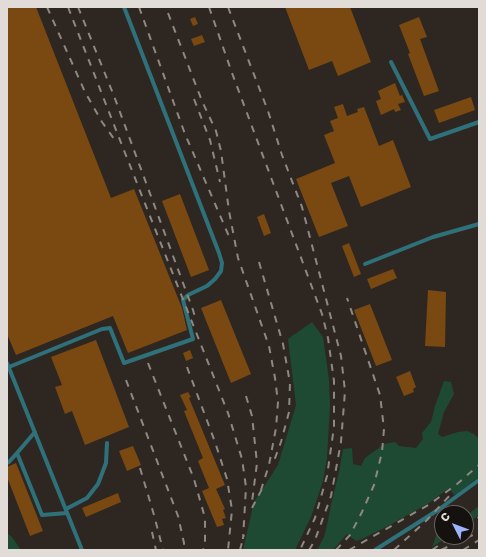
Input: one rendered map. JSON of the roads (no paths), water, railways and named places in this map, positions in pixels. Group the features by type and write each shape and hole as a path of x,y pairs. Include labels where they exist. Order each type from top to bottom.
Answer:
{"lane":[{"path":"82,550 8,365 102,329 110,328 124,363 193,339 183,300 188,295 207,286 215,279 220,271 222,263 220,253 124,7"},
{"path":"391,62 430,139 479,122"},
{"path":"365,264 433,237 479,224"},
{"path":"7,463 35,432"},
{"path":"17,453 42,515 66,511 87,498 98,484 106,464 107,443"},
{"path":"375,550 438,510 479,480"}],"railway":[{"path":"47,7 85,92 102,122 117,143"},
{"path":"68,7 228,413 242,459 246,487 243,539"},
{"path":"78,7 114,96 195,317"},
{"path":"139,7 185,134 231,241"},
{"path":"209,7 232,73 322,314 328,338 334,381 334,427 327,476 315,518 300,550"},
{"path":"228,7 268,111 282,155 302,207 341,356 345,391 341,442 331,496 315,540 309,550"},
{"path":"168,13 202,101 216,131 221,151 229,211 238,258 269,346 278,402 276,428 269,465 261,490"},
{"path":"194,99 210,140 220,182"},
{"path":"259,262 283,344 290,383 289,412 274,461"},
{"path":"336,550 350,535 374,485 382,452 384,429 380,395 347,298"},
{"path":"148,363 194,479 205,518 205,545 203,550"},
{"path":"187,367 227,479 232,510 228,550"},
{"path":"126,380 178,516 184,543 184,550"},
{"path":"246,396 252,416 257,463 252,502"},
{"path":"349,550 430,504 479,465"},
{"path":"140,468 163,550"},
{"path":"252,508 264,485"},
{"path":"394,550 427,520 452,493"},
{"path":"474,520 479,517"},
{"path":"152,532 156,550"},
{"path":"441,550 479,532"},
{"path":"240,550 244,535"},
{"path":"463,550 479,540"},
{"path":"432,550 439,545"}]}
